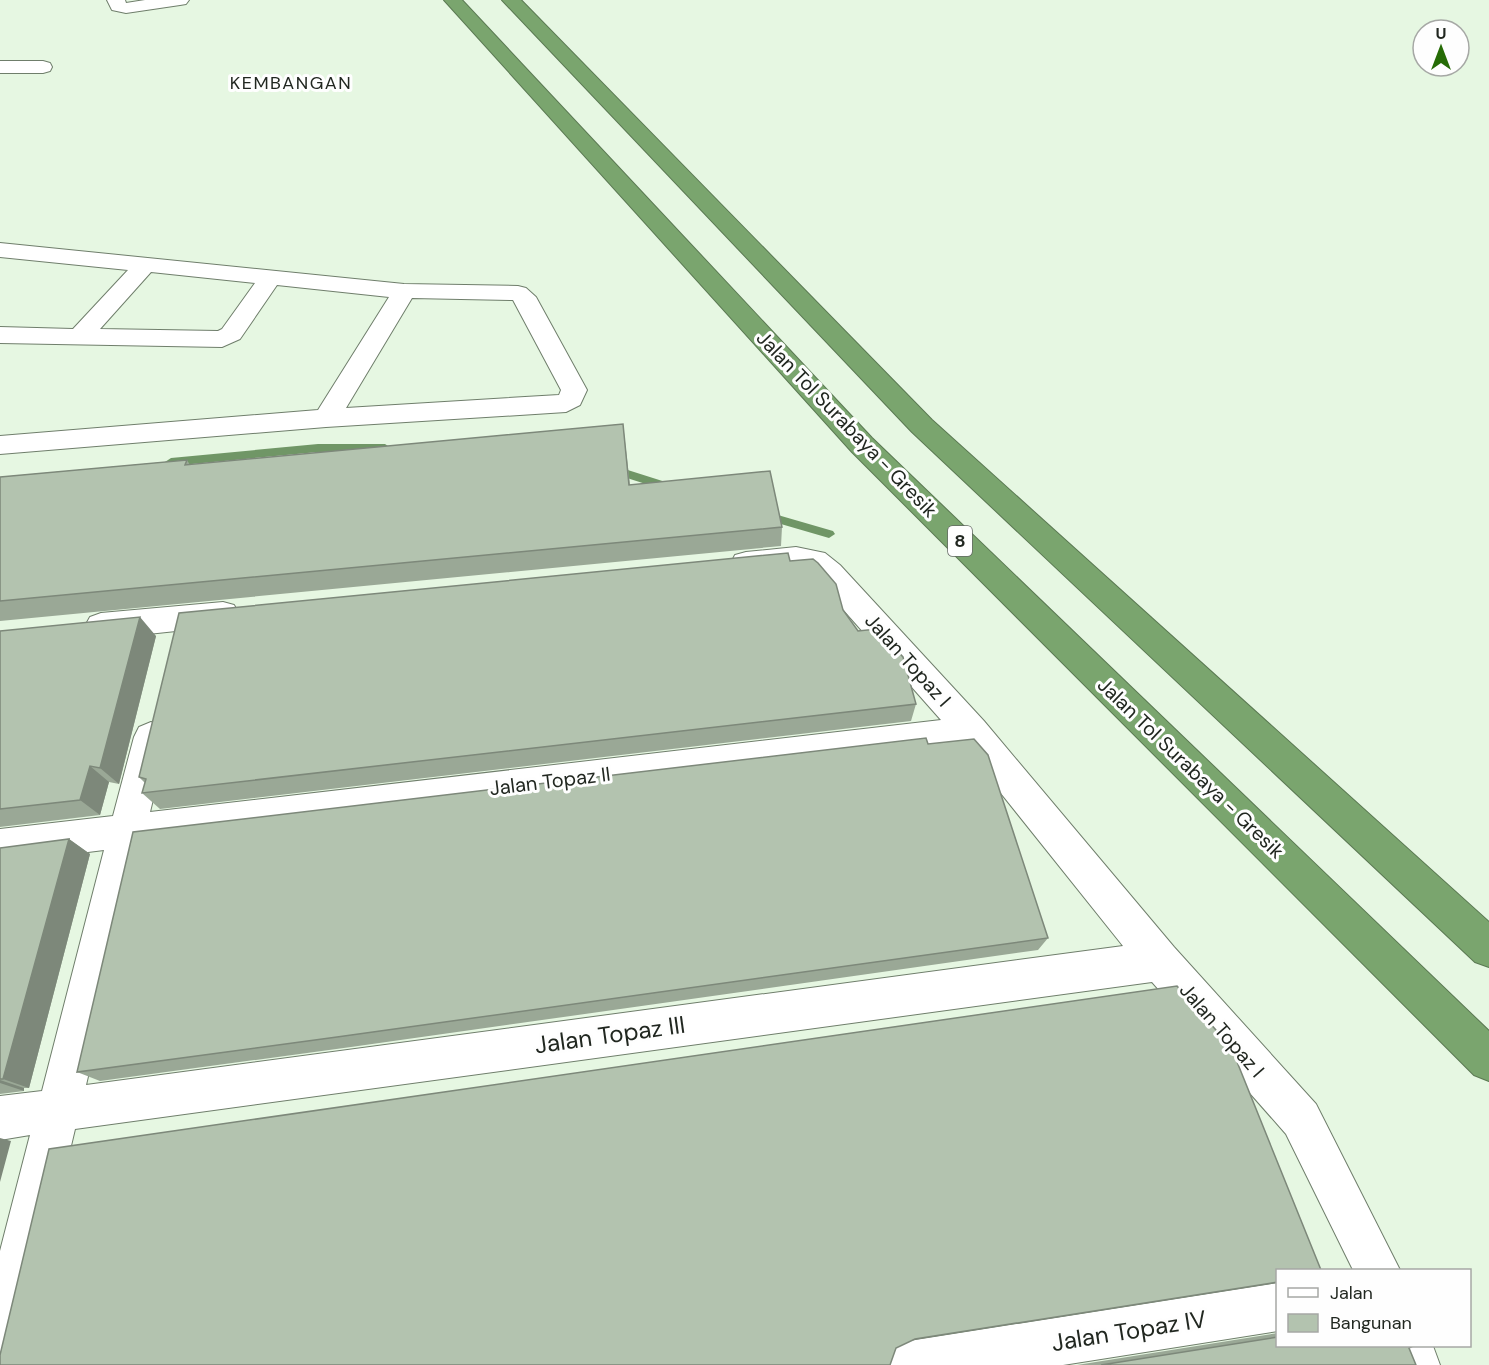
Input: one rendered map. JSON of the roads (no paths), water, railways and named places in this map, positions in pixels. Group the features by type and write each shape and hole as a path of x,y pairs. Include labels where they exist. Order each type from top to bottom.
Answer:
{"highway":[{"name":"Jalan Tol Surabaya - Gresik","path":"453,0 862,445 1489,1060"},
{"path":"511,0 922,426 1489,948"}],"street":[{"path":"116,0 118,6 126,8 180,0"},
{"path":"0,67 43,68"},
{"path":"0,269 8,251 404,291 518,292 524,297 574,390 571,399 566,403 326,418 0,445"},
{"path":"80,336 146,264"},
{"path":"0,335 222,339 231,334 271,277"},
{"path":"326,418 404,291"},
{"name":"Jalan Topaz I","path":"713,566 796,558 814,561 829,573 972,731 1160,961 1301,1119 1376,1269"},
{"path":"67,629 175,635 250,611"},
{"path":"0,1344 60,1110 158,708"},
{"name":"Jalan Topaz II","path":"0,846 972,731"},
{"name":"Jalan Topaz III","path":"0,1118 1160,961"},
{"name":"Jalan Topaz IV","path":"909,1365 1276,1307"},
{"path":"1409,1347 1416,1365"}],"waterway":[{"path":"171,462 318,448 385,448"},
{"path":"612,469 671,488"},
{"path":"764,515 829,534"}],"district":[{"name":"KEMBANGAN","path":"291,83"}]}
